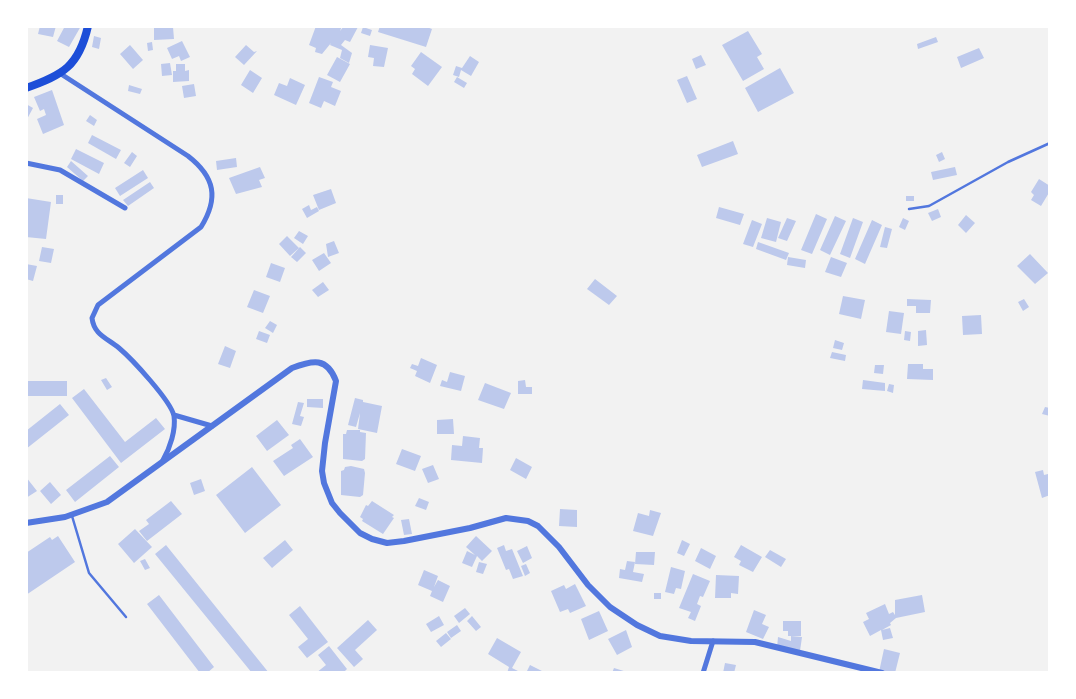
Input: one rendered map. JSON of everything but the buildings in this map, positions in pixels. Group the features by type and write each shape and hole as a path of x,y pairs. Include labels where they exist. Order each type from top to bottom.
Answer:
{"main road":[{"path":"26,88 61,74 83,48 88,26"}],"street":[{"path":"61,74 188,156 201,166 210,180 213,197 210,213 201,227 98,305 92,318 97,332 117,346 137,366 174,415 212,426"},
{"path":"26,163 60,170 125,208"},
{"path":"26,522 72,514 107,502 292,368 306,363 326,364 332,371 336,381 322,471 324,482 332,503 360,532 372,539 387,542 470,528 506,518 528,521 546,533 597,596 622,615 660,636 684,640 755,642 882,673"},
{"path":"162,463 172,435 174,415"},
{"path":"703,673 713,641"}],"lane":[{"path":"909,209 929,206 1008,162 1050,143"},
{"path":"72,514 89,573 126,617"}]}
